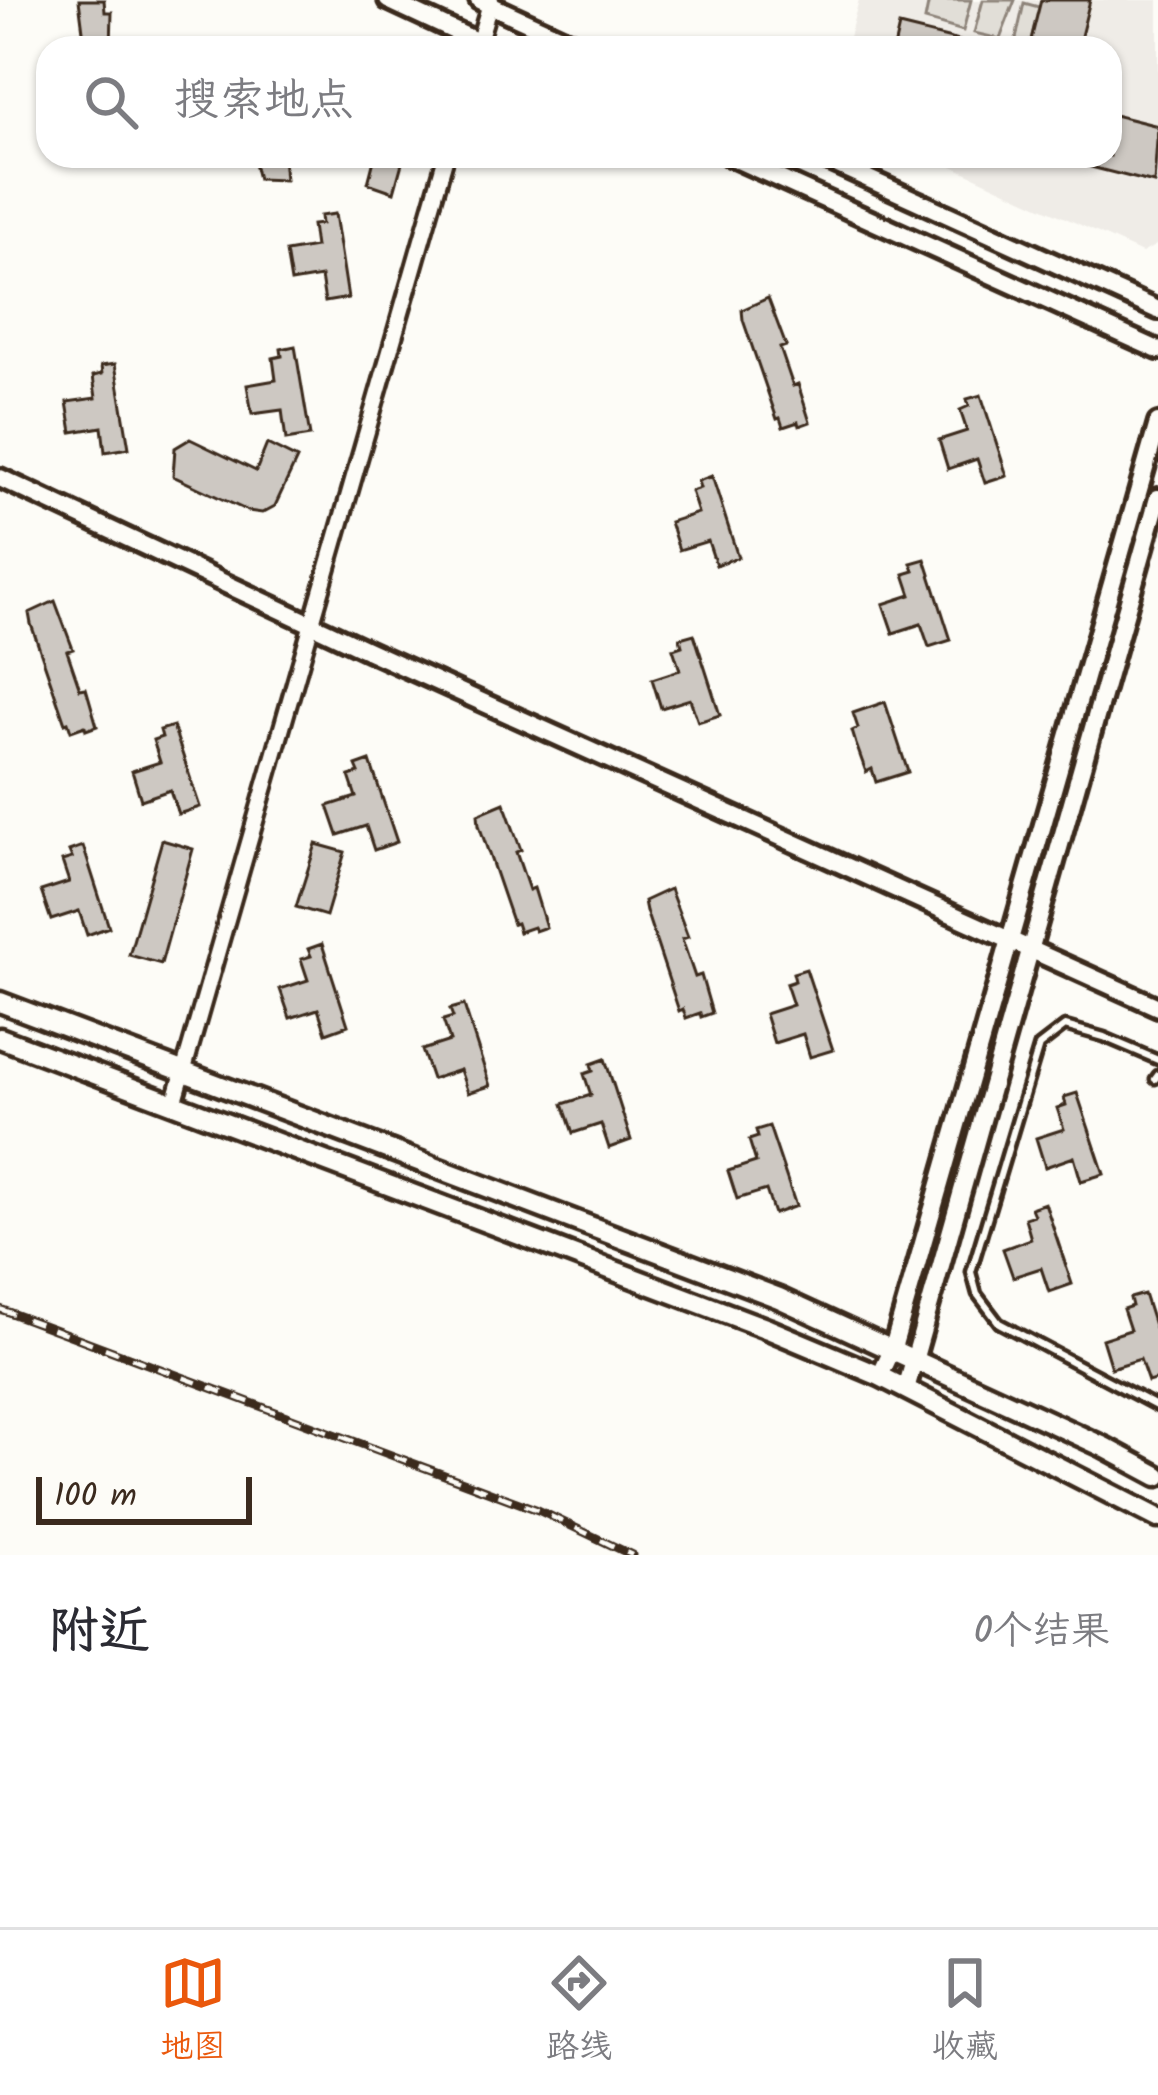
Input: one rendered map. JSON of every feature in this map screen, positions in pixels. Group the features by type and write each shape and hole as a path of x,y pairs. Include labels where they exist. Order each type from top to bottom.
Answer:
{"main road":[{"path":"0,1002 758,1289 893,1348 1158,1476"},
{"path":"0,1038 768,1329 880,1376 1158,1518"}],"street":[{"path":"388,0 462,36"},
{"path":"483,36 486,2 558,36"},
{"path":"174,1104 443,168"},
{"path":"756,168 1158,350"},
{"path":"844,168 1158,310"},
{"path":"880,1376 893,1348 1158,423"},
{"path":"0,478 1158,1007"},
{"path":"906,1389 1158,498"}],"lane":[{"path":"1158,1060 1065,1026 1039,1046 971,1272 977,1294 1000,1323 1158,1407"}],"shaded area":[{"path":"859,0 1158,0 1158,244 1142,253 956,168 1122,168 1122,36 849,36"},
{"path":"929,0 971,0 963,31 925,20"},
{"path":"983,0 1015,0 1001,36 974,33"},
{"path":"1024,3 1039,7 1032,36 1017,36"}],"building":[{"path":"79,0 104,0 105,12 112,12 111,36 84,36"},
{"path":"1041,0 1090,0 1081,36 1032,36"},
{"path":"899,26 940,36 897,36"},
{"path":"1122,117 1158,126 1154,183 1095,168 1122,168"},
{"path":"255,168 284,168 285,180 258,179"},
{"path":"372,168 401,168 394,192 368,183"},
{"path":"335,214 348,298 325,302 321,277 291,282 286,252 315,247 312,225 321,224 320,216"},
{"path":"768,298 786,346 780,348 810,422 799,426 798,422 783,427 777,419 743,320 742,310"},
{"path":"295,346 310,436 286,440 282,410 252,414 247,385 276,380 273,358 282,356 281,349"},
{"path":"115,364 129,448 105,452 102,427 72,432 67,402 96,398 93,376 102,374 101,366"},
{"path":"981,395 1007,476 985,483 977,459 948,469 939,440 967,431 960,410 969,406 967,399"},
{"path":"190,439 256,471 267,444 297,459 275,506 262,513 248,511 173,476 175,448"},
{"path":"712,476 738,557 716,565 708,541 679,550 670,522 698,513 691,491 700,488 698,481"},
{"path":"925,559 951,640 929,647 921,624 893,633 883,604 911,595 904,574 914,571 911,563"},
{"path":"55,601 73,649 67,651 80,689 86,688 97,726 86,730 85,726 71,731 65,723 31,624 29,613"},
{"path":"694,634 720,715 698,722 690,699 661,708 652,679 680,670 673,649 682,646 680,638"},
{"path":"885,702 908,772 876,782 872,769 866,772 856,744 853,713"},
{"path":"173,726 200,807 178,814 170,790 141,800 132,771 160,762 153,740 162,737 160,730"},
{"path":"370,761 397,842 374,850 366,826 338,835 328,806 356,797 349,776 359,773 356,766"},
{"path":"504,803 521,850 516,852 546,927 535,931 533,927 519,932 513,924 479,825 478,814"},
{"path":"162,840 193,849 161,964 129,955"},
{"path":"316,844 345,852 326,916 296,907"},
{"path":"83,846 109,927 87,935 79,911 51,920 41,891 69,882 62,861 72,858 69,851"},
{"path":"670,889 688,937 682,939 695,977 701,975 712,1013 701,1017 700,1013 686,1018 683,1009 679,1011 646,911 644,901"},
{"path":"322,944 348,1025 326,1033 318,1009 290,1018 280,989 308,980 301,959 311,956 308,949"},
{"path":"806,969 833,1050 810,1057 803,1034 774,1043 765,1014 793,1005 786,984 795,981 793,973"},
{"path":"464,1005 490,1086 468,1093 460,1070 432,1079 422,1050 450,1041 443,1020 453,1017 450,1009"},
{"path":"605,1059 631,1140 609,1148 601,1124 573,1133 563,1104 591,1095 584,1074 593,1071 591,1064"},
{"path":"1077,1093 1104,1174 1081,1181 1074,1157 1045,1167 1036,1138 1064,1129 1057,1108 1066,1105 1064,1097"},
{"path":"769,1126 796,1206 774,1214 766,1190 737,1199 728,1171 756,1162 749,1140 758,1137 756,1130"},
{"path":"1045,1203 1072,1284 1049,1292 1041,1268 1013,1277 1003,1249 1031,1239 1025,1218 1034,1215 1031,1208"},
{"path":"1144,1294 1158,1338 1158,1379 1148,1382 1140,1359 1111,1368 1102,1339 1130,1330 1123,1309 1132,1306 1130,1298"}],"railway":[{"path":"0,1309 538,1510 632,1555"}]}
